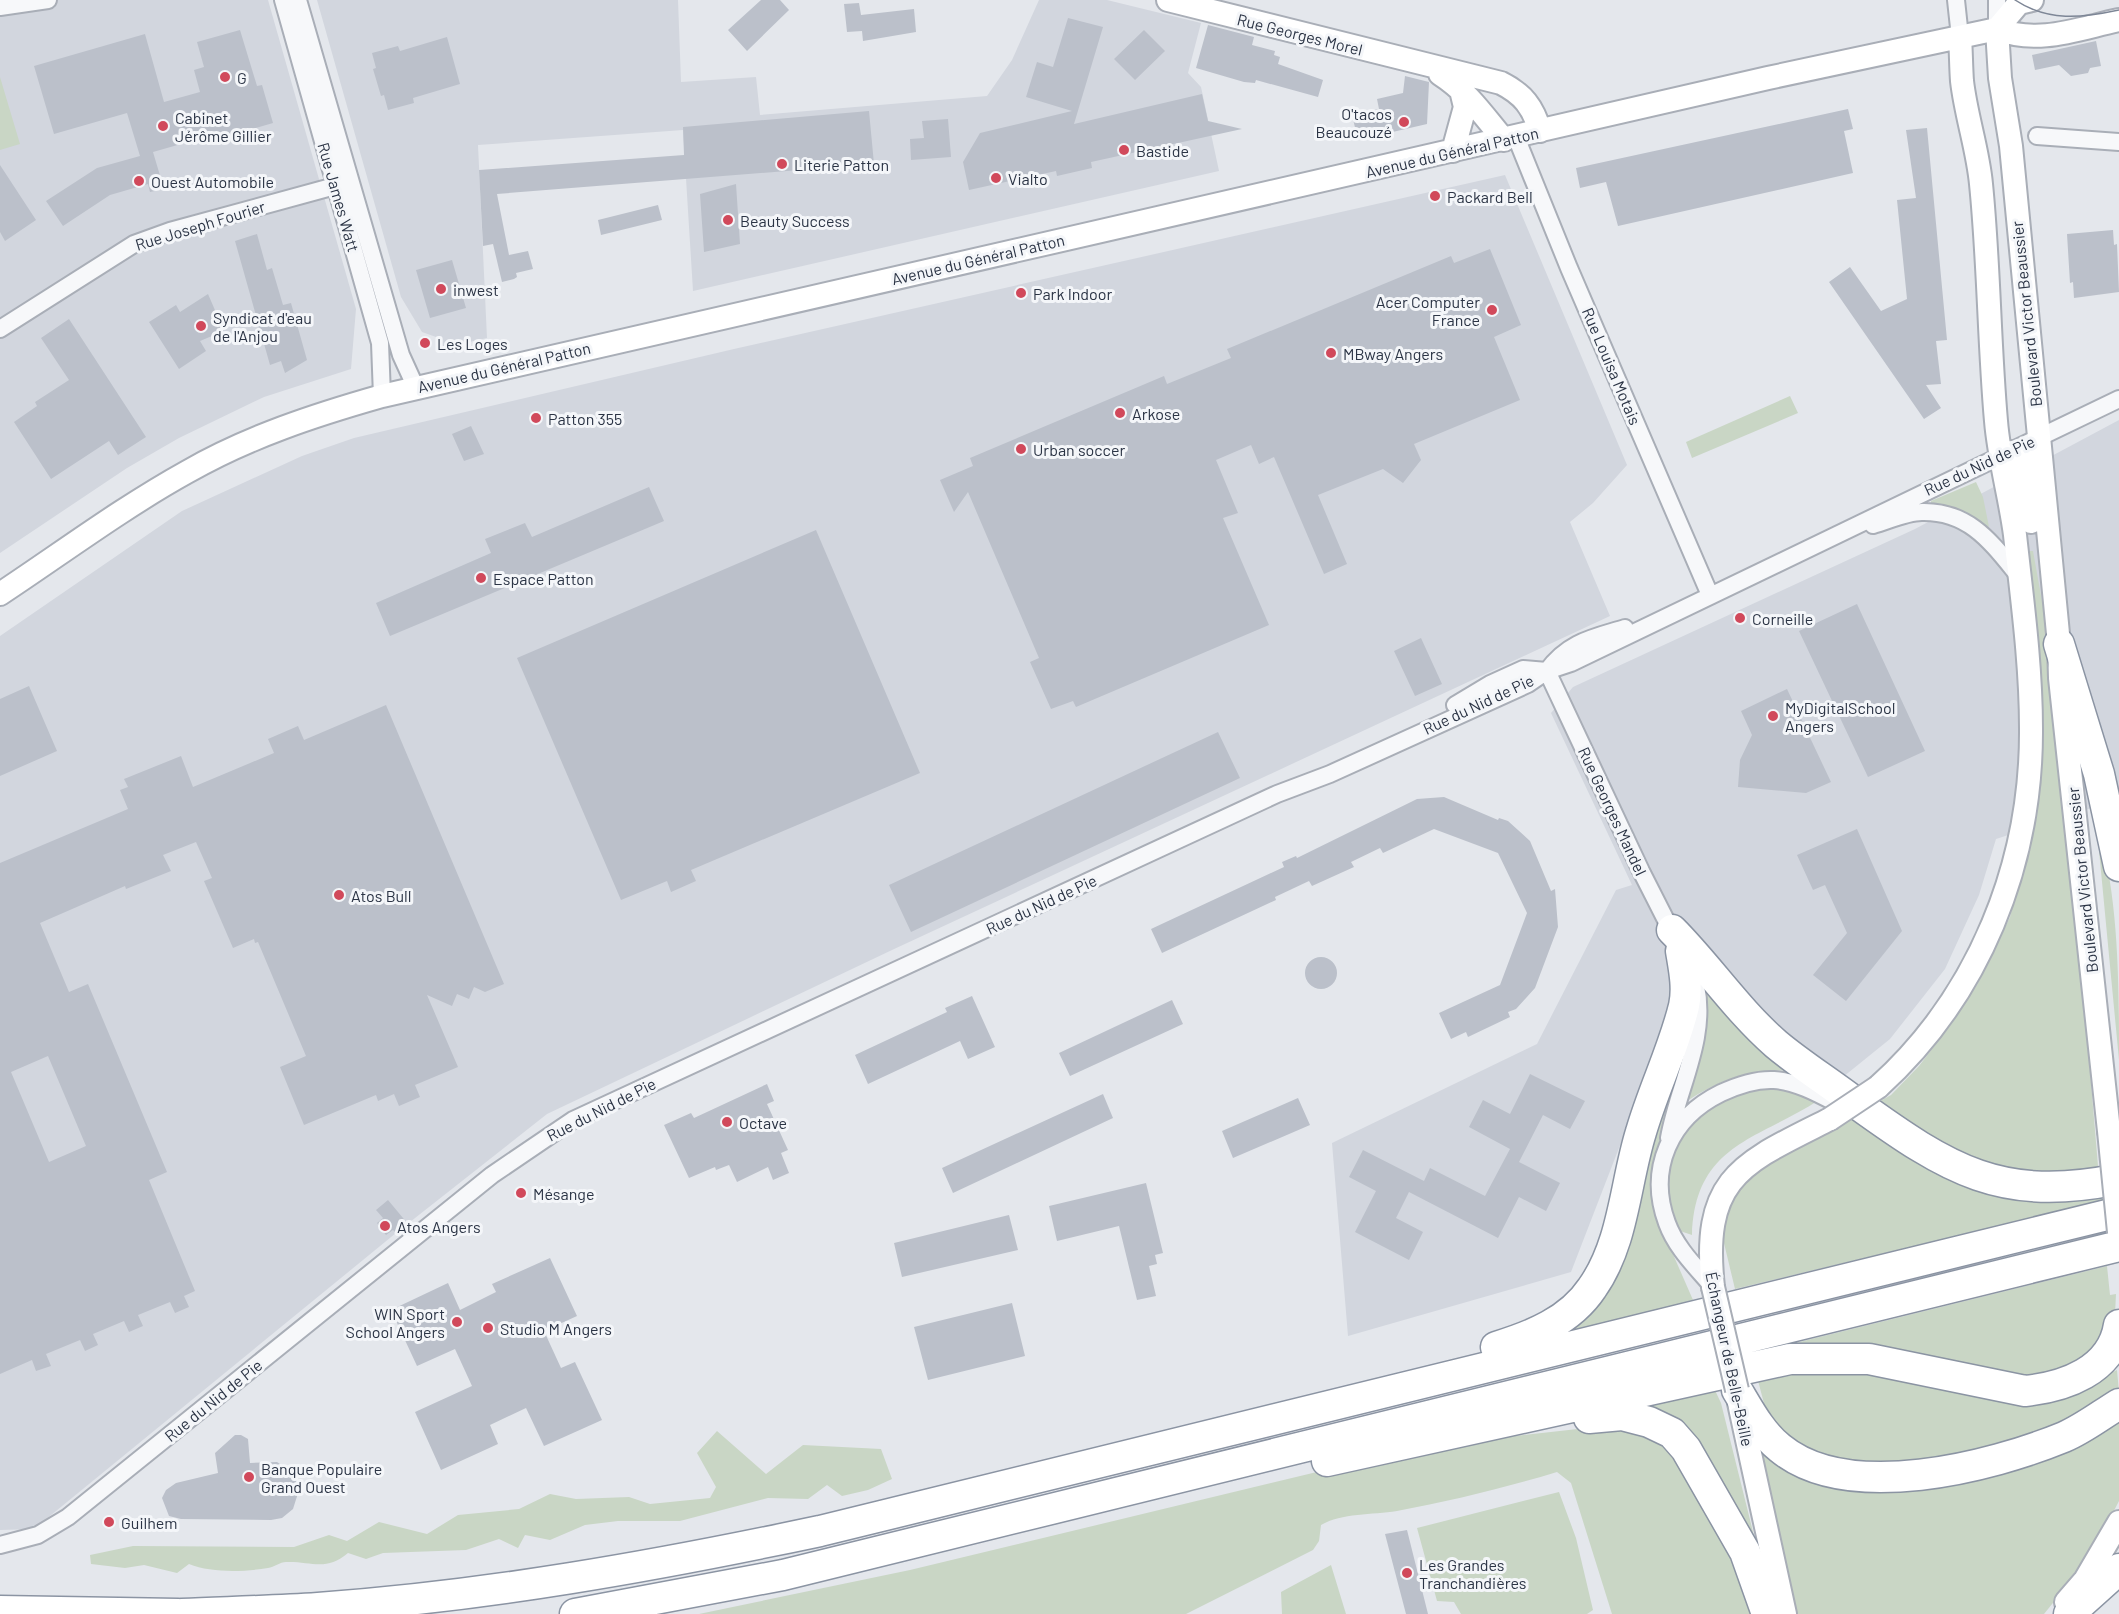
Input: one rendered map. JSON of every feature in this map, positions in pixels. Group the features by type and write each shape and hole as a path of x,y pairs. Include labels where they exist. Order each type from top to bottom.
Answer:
{"highway":[{"path":"2059,636 2102,783 2119,866"},
{"path":"1676,940 1776,1044 1918,1148 1999,1183 2035,1188 2087,1185 2119,1179"},
{"path":"1425,1383 1476,1353 1532,1336 1571,1311 1592,1289 1606,1262 1616,1233 1640,1133 1684,1005 1685,978 1676,940"},
{"path":"0,1611 180,1614 318,1608 469,1592 717,1552 820,1531 2119,1212"},
{"path":"575,1614 783,1575 2119,1246"},
{"path":"1009,1521 1064,1518 1801,1358 1869,1359 2025,1391 2051,1389 2075,1381 2093,1367 2109,1350 2119,1325"},
{"path":"1737,1390 1766,1435 1797,1460 1838,1473 1863,1476 1899,1477 2009,1458 2067,1436 2119,1404"},
{"path":"1481,1428 1622,1415 1649,1422 1672,1434 1686,1449 1745,1552 1767,1614"},
{"path":"2068,1614 2119,1569"}],"street":[{"path":"0,7 48,0"},
{"name":"Rue James Watt","path":"283,0 401,355 416,388"},
{"name":"Rue James Watt","path":"298,0 380,343 382,396"},
{"name":"Rue Georges Morel","path":"1168,0 1431,68 1501,83 1516,91 1528,102 1540,131"},
{"name":"Boulevard Victor Beaussier","path":"1956,0 1962,82 1981,181 1990,289 1996,423 2018,575 2031,690 2030,761"},
{"name":"Boulevard Victor Beaussier","path":"1997,0 2000,78 2011,146 2059,636 2061,689 2119,1232"},
{"path":"1997,29 2019,3 2032,0"},
{"name":"Avenue du Général Patton","path":"0,594 188,471 294,424 382,396 1960,37 1997,29 2018,37 2038,38 2119,20"},
{"name":"Rue Georges Morel","path":"1431,68 1460,87 1510,138"},
{"path":"1480,106 1485,93 1501,83"},
{"path":"1453,151 1465,107 1460,87"},
{"path":"2037,136 2119,142"},
{"name":"Rue Louisa Motais","path":"1510,138 1569,268 1710,595"},
{"name":"Rue Joseph Fourier","path":"0,329 134,244 170,231 343,183"},
{"name":"Rue du Nid de Pie","path":"0,1545 38,1535 68,1517 492,1174 573,1120 1277,794 1326,767 1448,708 1504,677 1523,669 1547,671 1571,663 1672,612 1840,534 2001,453 2119,399"},
{"name":"Boulevard Victor Beaussier","path":"2001,453 2016,452 2022,459 2032,529 2044,588 2059,636"},
{"name":"Rue du Nid de Pie","path":"1840,534 1920,512 1941,514 1975,526 2018,575"},
{"name":"Rue Georges Mandel","path":"1547,671 1641,871 1693,972 1700,1018 1694,1053 1674,1114 1662,1166 1660,1189 1668,1224 1682,1249 1713,1287"},
{"name":"Échangeur de Belle-Beille","path":"1785,1614 1713,1287 1710,1251 1713,1224 1721,1195 1729,1183 1759,1155 1830,1119 1878,1087 1922,1045 1947,1012 1978,960 2001,904 2014,861 2028,793 2030,761"},
{"path":"1670,1138 1686,1116 1707,1100 1738,1085 1774,1080 1826,1098 1918,1148"},
{"path":"2055,1614 2085,1580 2119,1522"}],"shaded area":[{"path":"0,0 268,0 356,309 351,369 264,397 179,438 127,468 0,553"},
{"path":"317,0 678,0 681,82 756,77 760,115 987,96 1012,60 1039,0 1107,0 1201,23 1188,73 1201,87 1219,171 693,291 683,130 478,145 487,338 439,349 436,337 422,332 401,297"},
{"path":"1505,175 1627,465 1593,503 1570,522 1610,616 892,950 547,1114 396,1233 34,1529 0,1530 0,636 182,511 302,456 354,438 734,349"},
{"path":"2119,420 2119,799 1996,839 1979,895 1945,969 1890,1039 1838,1081 1670,1016 1571,1272 1348,1336 1332,1143 1537,1044 1616,890 1632,885 1551,713 1573,687 1915,529"}],"green space":[{"path":"0,77 20,144 0,150"},
{"path":"1790,396 1798,413 1692,458 1686,442"},
{"path":"1976,482 1983,497 1989,527 1965,513 1931,506 1931,501"},
{"path":"2027,551 2033,551 2048,635 2044,636 2084,999 2099,1178 1974,1168 1875,1104 1891,1095 1919,1066 1949,1027 1977,985 2010,917 2027,849"},
{"path":"2096,819 2109,877 2116,938 2119,1060"},
{"path":"1703,987 1792,1071 1750,1073 1724,1081 1687,1101 1704,1032"},
{"path":"1690,1012 1681,1076 1655,1160 1653,1178 1654,1198 1661,1221 1693,1300 1597,1327 1576,1329 1574,1321 1598,1302 1615,1280 1630,1216"},
{"path":"1775,1086 1819,1100 1753,1136 1734,1148 1717,1163 1705,1181 1696,1205 1692,1235 1680,1231 1672,1209 1669,1186 1671,1164 1678,1143 1705,1109 1724,1096 1747,1088"},
{"path":"1852,1119 1932,1166 2119,1189 2119,1197 1735,1289 1723,1239 1725,1214 1737,1190 1758,1167"},
{"path":"2107,1266 2110,1295 2116,1294 2115,1314 2107,1339 2050,1383 1751,1354"},
{"path":"1827,1364 1946,1384 2099,1379 2117,1370 2119,1392 2084,1417 1965,1461 1829,1463 1779,1433 1766,1411 1756,1373"},
{"path":"1713,1386 1721,1403 1756,1544 1642,1402"},
{"path":"2119,1415 2119,1501 2090,1557 2044,1614 1793,1614 1758,1454 1778,1456 1903,1485"},
{"path":"1631,1423 1674,1448 1741,1568 1757,1614 1612,1614 1571,1483 1557,1472 1437,1503 1397,1511 1348,1516 1329,1521 1321,1525 1319,1541 1313,1550 1186,1614 699,1614 910,1570 1371,1459 1497,1438"},
{"path":"717,1431 766,1474 803,1445 881,1449 892,1479 868,1490 842,1496 827,1485 808,1499 768,1498 680,1521 618,1521 585,1525 550,1540 525,1535 518,1548 499,1539 466,1550 383,1553 366,1559 348,1553 340,1559 325,1564 286,1562 268,1568 238,1571 207,1569 189,1564 177,1573 144,1565 125,1568 91,1564 90,1555 133,1546 294,1547 329,1535 347,1541 379,1522 427,1534 458,1515 519,1509 550,1494 576,1499 629,1497 650,1504 710,1498 716,1487 697,1453"},
{"path":"1559,1492 1576,1538 1593,1610 1587,1614 1461,1614 1454,1602 1437,1601 1417,1528"},
{"path":"1331,1565 1346,1614 1282,1614 1281,1592"}],"building":[{"path":"761,0 780,0 789,10 747,51 728,30"},
{"path":"859,3 861,15 914,9 916,32 863,41 862,31 847,32 844,4"},
{"path":"1068,18 1103,27 1074,124 1202,94 1208,121 1242,129 1091,162 1092,168 1057,176 1056,171 969,190 963,162 980,133 1072,111 1026,97 1037,62 1053,67"},
{"path":"1208,25 1254,37 1252,45 1275,51 1274,55 1280,57 1278,64 1323,80 1318,97 1256,80 1255,83 1244,82 1196,68"},
{"path":"240,30 257,86 262,85 273,123 225,137 223,132 153,152 164,189 150,192 148,184 110,195 63,226 46,201 97,168 140,156 127,113 54,134 34,66 145,34 164,102 200,92 194,70 204,67 197,42"},
{"path":"1144,30 1165,51 1135,80 1114,59"},
{"path":"447,37 460,84 413,98 414,103 388,110 373,69 376,68 372,53 398,46 400,51"},
{"path":"2096,41 2101,66 2090,68 2088,73 2071,76 2059,65 2035,70 2032,55"},
{"path":"1405,76 1429,82 1427,124 1358,140 1352,115 1379,109 1377,99 1403,93"},
{"path":"1848,109 1853,129 1844,131 1853,173 1618,226 1606,182 1580,188 1576,168"},
{"path":"869,111 874,164 497,194 509,255 528,251 533,269 516,273 517,277 514,279 502,282 493,244 483,246 479,170 684,155 683,127"},
{"path":"948,119 951,157 911,160 910,139 924,138 922,121"},
{"path":"1927,128 1947,340 1936,341 1941,384 1926,385 1941,408 1924,419 1829,282 1850,267 1881,311 1907,299 1897,200 1916,198 1906,130"},
{"path":"0,165 36,220 5,241 0,232"},
{"path":"736,184 740,244 704,252 700,194"},
{"path":"658,205 662,220 601,235 598,220"},
{"path":"2113,230 2114,245 2117,244 2119,292 2074,298 2073,282 2070,283 2067,234"},
{"path":"257,234 267,270 272,268 283,305 291,303 307,360 285,373 281,361 270,365 235,241"},
{"path":"1490,249 1521,325 1494,337 1520,400 1414,444 1421,460 1403,483 1383,469 1318,495 1347,564 1324,574 1274,457 1259,464 1251,445 1216,460 1238,513 1223,518 1269,625 1076,707 1073,701 1051,709 1030,662 1039,658 968,492 954,512 940,480 973,466 970,458 1164,376 1167,384 1231,358 1227,349 1451,256 1454,263"},
{"name":"inwest","path":"452,260 466,308 430,318 416,270"},
{"path":"208,294 224,331 200,341 206,351 179,369 149,322 176,305 180,312"},
{"path":"69,319 146,437 118,455 109,441 51,479 14,422 37,406 35,402 69,380 41,338"},
{"path":"471,426 484,454 464,461 452,434"},
{"name":"Espace Patton","path":"649,487 664,521 390,636 376,603 491,553 485,539 525,523 532,537"},
{"path":"816,530 920,773 691,870 696,881 671,892 667,881 621,900 517,658"},
{"path":"1857,604 1925,751 1868,777 1799,631"},
{"path":"1421,638 1442,684 1415,696 1394,651"},
{"path":"29,686 57,751 0,776 0,699"},
{"path":"1787,689 1831,782 1806,793 1738,787 1740,760 1752,735 1741,711"},
{"path":"386,705 504,984 485,992 474,987 469,999 457,994 452,1006 427,995 458,1067 415,1085 420,1097 399,1106 394,1094 378,1101 376,1095 304,1125 280,1067 306,1056 258,942 255,943 254,939 233,948 204,881 212,878 196,842 163,855 171,871 126,889 125,886 40,923 69,992 88,984 167,1172 149,1180 195,1291 184,1296 189,1307 175,1313 170,1302 138,1315 143,1326 129,1332 124,1321 93,1334 98,1345 85,1351 80,1340 46,1354 51,1366 36,1371 32,1360 0,1374 0,863 128,809 120,790 128,787 124,779 181,756 193,787 274,753 268,739 298,726 304,740","holes":["48,1056 86,1146 49,1162 11,1072"]},
{"path":"1218,732 1240,778 911,932 889,885"},
{"path":"1444,797 1498,820 1499,818 1508,821 1530,841 1551,891 1555,889 1558,927 1535,988 1516,1009 1508,1012 1510,1017 1468,1037 1466,1032 1451,1039 1439,1013 1500,985 1527,913 1498,853 1434,829 1383,853 1380,848 1351,862 1354,867 1312,886 1309,881 1275,897 1276,900 1162,953 1151,929 1284,867 1282,862 1296,856 1297,858 1417,799"},
{"path":"1857,829 1902,931 1846,1001 1813,975 1847,933 1825,885 1813,890 1797,855"},
{"path":"1321,957 1332,962 1337,973 1332,984 1321,989 1310,984 1305,973 1310,962"},
{"path":"972,996 995,1047 968,1059 960,1041 868,1084 855,1055 947,1012 945,1008"},
{"path":"1172,1000 1183,1024 1070,1076 1059,1053"},
{"path":"1530,1074 1585,1101 1570,1129 1543,1115 1519,1162 1560,1183 1546,1211 1519,1197 1498,1238 1409,1192 1396,1218 1423,1232 1409,1260 1355,1232 1376,1191 1349,1177 1363,1150 1424,1181 1430,1168 1485,1196 1510,1149 1469,1127 1483,1100 1510,1114"},
{"path":"767,1084 774,1101 767,1104 788,1150 781,1153 789,1173 773,1180 768,1167 737,1182 729,1165 716,1170 715,1167 689,1178 664,1125 691,1113 694,1118"},
{"path":"1103,1094 1113,1118 953,1193 942,1168"},
{"path":"1298,1098 1310,1125 1233,1158 1222,1131"},
{"path":"1146,1183 1163,1253 1155,1255 1157,1264 1149,1266 1156,1296 1137,1300 1119,1226 1057,1241 1049,1206"},
{"path":"388,1200 408,1224 396,1233 393,1230 386,1235 377,1223 383,1218 376,1210"},
{"path":"1009,1215 1018,1250 902,1277 894,1243"},
{"path":"550,1258 577,1316 544,1331 561,1368 575,1362 602,1420 544,1446 526,1408 490,1425 498,1444 441,1470 415,1412 472,1386 455,1349 417,1366 391,1310 448,1283 460,1310 496,1292 492,1284"},
{"path":"1012,1303 1025,1356 928,1380 914,1327"},
{"name":"Banque Populaire Grand Ouest","path":"235,1435 248,1439 250,1463 277,1462 293,1473 299,1490 293,1509 282,1518 271,1520 181,1519 169,1516 162,1498 166,1490 176,1483 218,1473 215,1453"},
{"name":"Les Grandes Tranchandières","path":"1407,1530 1428,1614 1406,1614 1385,1534"}],"tram line":[{"path":"2015,0 2027,7 2053,15 2079,16 2119,10"}],"place":[{"name":"G","path":"225,77"},
{"name":"O'tacos Beaucouzé","path":"1404,122"},
{"name":"Cabinet Jérôme Gillier","path":"163,126"},
{"name":"Bastide","path":"1124,150"},
{"name":"Literie Patton","path":"782,164"},
{"name":"Vialto","path":"996,178"},
{"name":"Ouest Automobile","path":"139,181"},
{"name":"Packard Bell","path":"1435,196"},
{"name":"Beauty Success","path":"728,220"},
{"name":"inwest","path":"441,289"},
{"name":"Park Indoor","path":"1021,293"},
{"name":"Acer Computer France","path":"1492,310"},
{"name":"Syndicat d'eau de l'Anjou","path":"201,326"},
{"name":"Les Loges","path":"425,343"},
{"name":"MBway Angers","path":"1331,353"},
{"name":"Arkose","path":"1120,413"},
{"name":"Patton 355","path":"536,418"},
{"name":"Urban soccer","path":"1021,449"},
{"name":"Espace Patton","path":"481,578"},
{"name":"Corneille","path":"1740,618"},
{"name":"MyDigitalSchool Angers","path":"1773,716"},
{"name":"Atos Bull","path":"339,895"},
{"name":"Octave","path":"727,1122"},
{"name":"Mésange","path":"521,1193"},
{"name":"Atos Angers","path":"385,1226"},
{"name":"WIN Sport School Angers","path":"457,1322"},
{"name":"Studio M Angers","path":"488,1328"},
{"name":"Banque Populaire Grand Ouest","path":"249,1477"},
{"name":"Guilhem","path":"109,1522"},
{"name":"Les Grandes Tranchandières","path":"1407,1573"}]}
